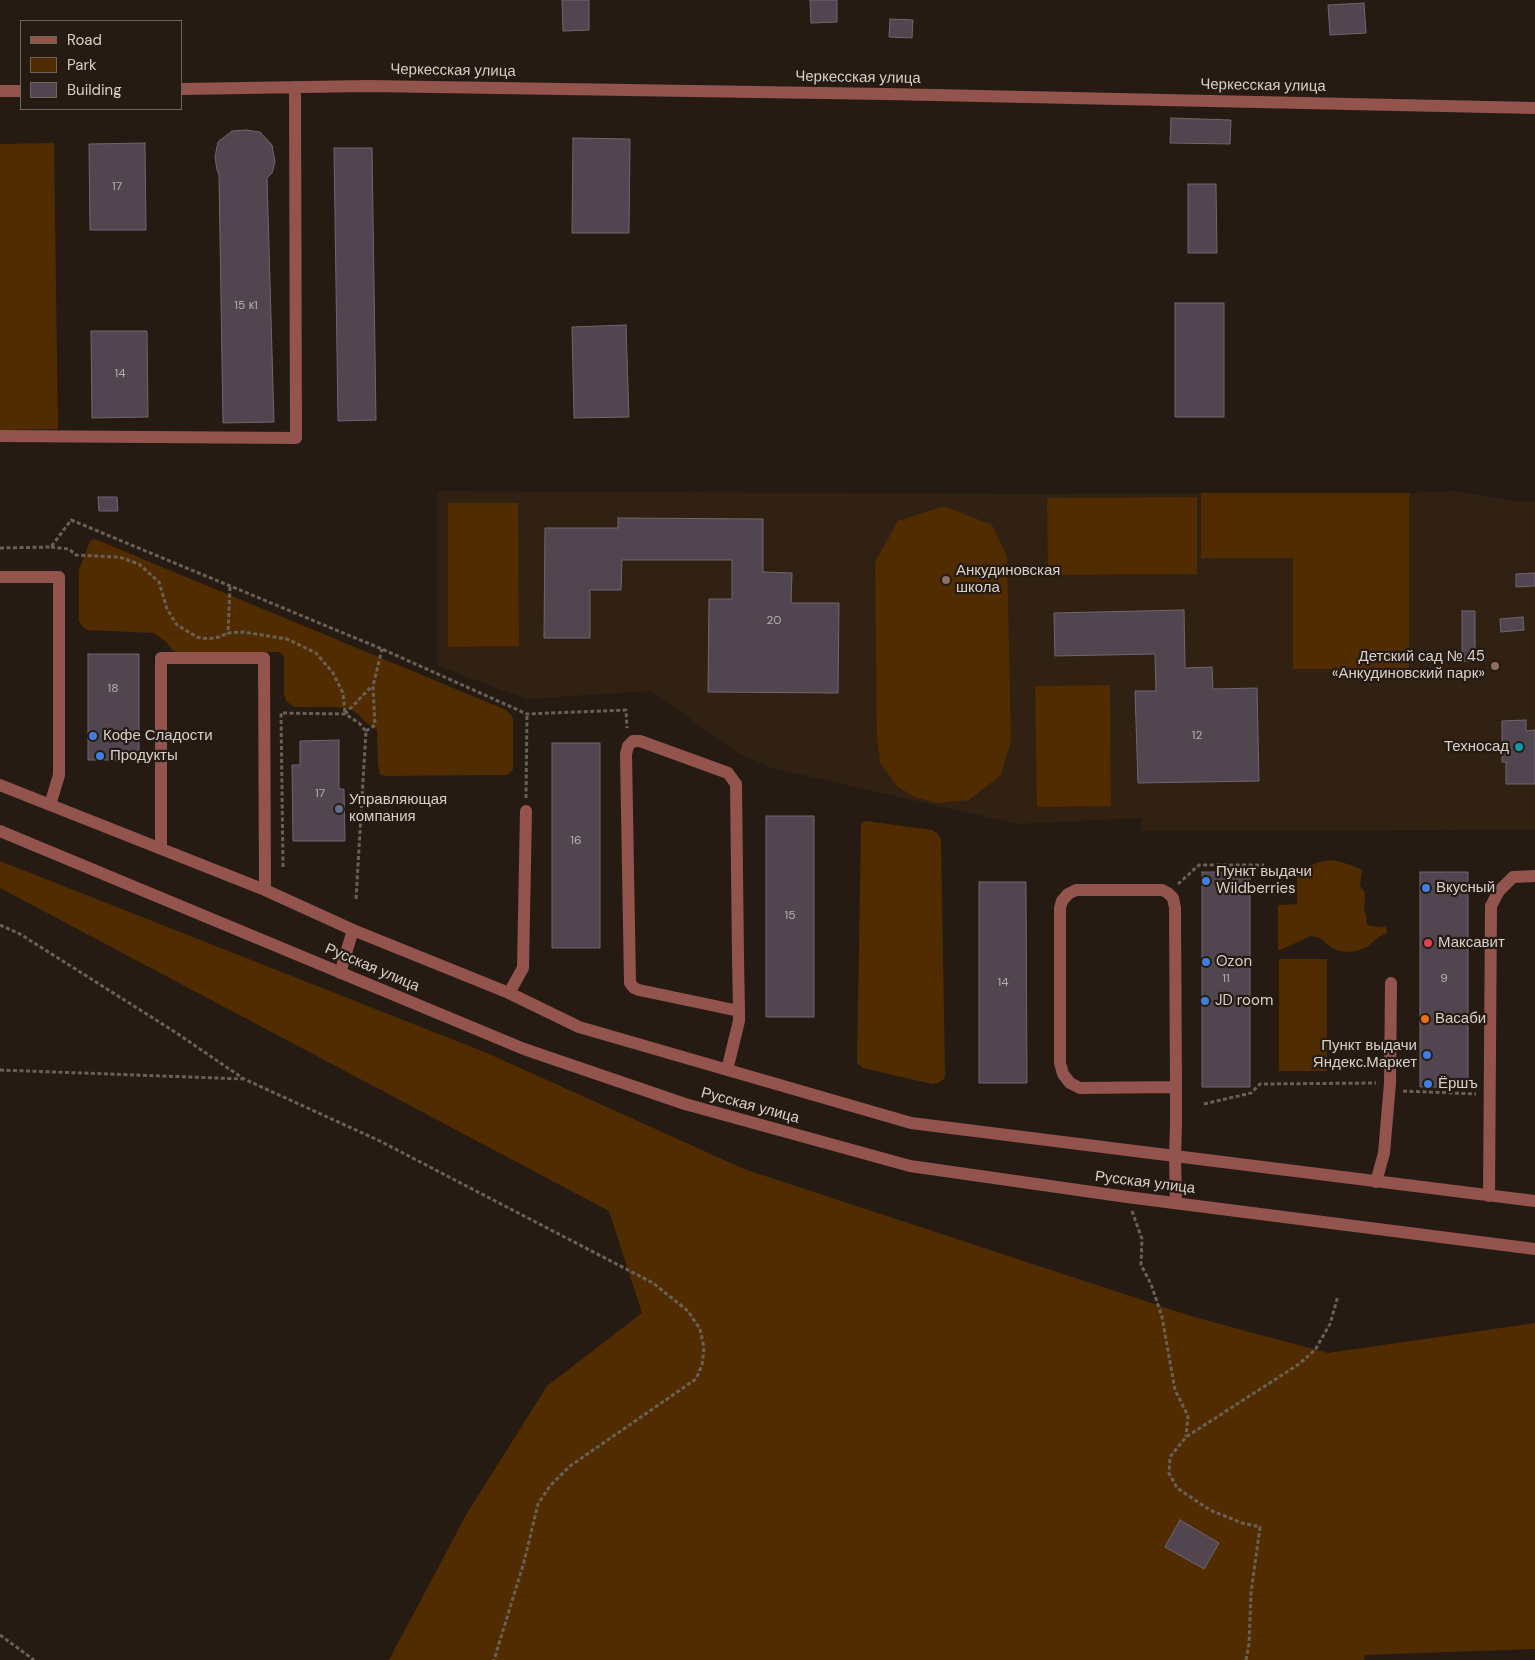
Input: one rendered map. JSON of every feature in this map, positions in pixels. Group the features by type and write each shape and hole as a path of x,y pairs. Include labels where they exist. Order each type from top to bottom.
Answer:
{"street":[{"name":"Черкесская улица","path":"182,89 368,86 887,94 1535,108"},
{"path":"0,436 296,438 295,87"},
{"path":"0,91 20,91"},
{"path":"0,577 59,577 59,775 50,805"},
{"path":"161,848 161,658 264,658 265,890"},
{"path":"728,1070 736,1040 739,1011 736,784 728,773 640,741 633,741 628,746 626,754 630,983 639,990 739,1011"},
{"path":"0,784 265,890 353,930 509,993 579,1027 911,1123 1535,1201"},
{"path":"509,993 523,968 526,811"},
{"name":"Русская улица","path":"0,831 524,1049 685,1104 910,1166 1127,1197 1535,1249"},
{"path":"1489,1196 1491,906 1499,891 1513,877 1535,876"},
{"path":"1176,1087 1080,1088 1070,1082 1063,1074 1060,1063 1060,908 1062,901 1068,894 1076,890 1162,890 1173,898 1175,908 1176,1087 1175,1157 1176,1203"},
{"path":"340,972 353,930"},
{"path":"1376,1182 1384,1153 1390,1087 1391,983"}],"path":[{"path":"51,547 71,520 382,649 527,714 626,710"},
{"path":"0,548 51,547 70,549 76,555 119,557 139,564 159,582 167,609 177,625 197,637 208,639 228,633 244,632 286,638 316,654 333,673 343,693 345,714"},
{"path":"228,633 230,587"},
{"path":"366,731 375,725 373,686 382,649"},
{"path":"345,714 373,686"},
{"path":"283,867 281,714 345,714 359,723 366,731 356,899"},
{"path":"526,811 527,714"},
{"path":"1168,893 1199,865 1264,865"},
{"path":"0,926 20,934 167,1026 244,1079 380,1141 652,1283 688,1311 700,1329 704,1348 702,1365 696,1379 570,1466 550,1486 538,1504 524,1562 494,1660"},
{"path":"0,1070 244,1079"},
{"path":"1204,1104 1250,1093 1260,1084 1390,1087 1468,1094"},
{"path":"1127,1197 1142,1239 1141,1265 1151,1284 1162,1317 1175,1390 1188,1416 1186,1437"},
{"path":"1246,1660 1249,1644 1252,1584 1260,1528 1210,1510 1177,1488 1169,1472 1170,1457 1186,1437 1299,1364 1315,1350 1330,1324 1338,1296"},
{"path":"0,1635 34,1660"}],"shaded area":[{"name":"Анкудиновская школа","path":"438,491 1019,494 1409,493 1454,491 1518,502 1535,502 1535,830 1142,831 1141,818 1018,824 772,768 736,752 652,691 526,699 438,666"}],"green space":[{"path":"54,143 58,429 0,430 0,144"},
{"path":"1201,493 1409,493 1409,669 1293,669 1293,558 1201,558"},
{"path":"1197,497 1197,574 1048,575 1047,498"},
{"path":"448,503 518,503 519,646 448,647"},
{"path":"944,506 992,525 1007,556 1011,741 1001,775 969,800 938,803 914,797 897,786 880,763 877,737 875,562 898,521"},
{"path":"95,539 506,710 513,719 513,769 507,775 384,776 380,774 378,764 377,730 358,714 352,710 339,707 294,707 286,701 284,693 284,658 280,652 180,653 173,651 166,642 154,633 87,630 79,621 79,570 90,541"},
{"path":"1110,685 1111,806 1037,807 1035,686"},
{"path":"865,821 932,830 941,839 945,1074 944,1079 938,1083 932,1084 863,1068 857,1063 861,824"},
{"path":"1333,860 1362,870 1360,886 1365,893 1364,910 1367,917 1366,923 1370,926 1386,927 1387,933 1367,947 1356,951 1340,951 1332,948 1320,938 1311,936 1278,951 1278,905 1297,904 1297,868 1302,869 1319,862"},
{"path":"0,861 487,1053 744,1169 1194,1317 1328,1353 1535,1323 1535,1649 1365,1655 1364,1660 389,1660 466,1515 547,1386 642,1313 609,1211 0,888"},
{"path":"1279,959 1327,959 1327,1071 1279,1071"}],"building":[{"path":"562,0 589,0 589,30 563,31"},
{"path":"810,0 837,0 837,22 811,23"},
{"path":"1364,3 1366,33 1330,35 1328,5"},
{"path":"890,19 913,20 912,38 889,37"},
{"path":"1171,118 1231,120 1230,144 1170,143"},
{"path":"232,131 260,132 272,145 275,162 272,173 267,178 274,422 223,423 219,175 215,157 218,142"},
{"path":"573,138 630,139 629,233 572,233"},
{"path":"145,143 146,230 90,230 89,144"},
{"path":"334,148 372,148 376,420 338,421"},
{"path":"1188,184 1216,184 1217,253 1188,253"},
{"path":"1175,303 1224,303 1224,417 1175,417"},
{"path":"626,325 629,417 574,418 572,327"},
{"path":"91,331 147,331 148,417 92,418"},
{"path":"98,497 117,497 118,511 99,511"},
{"path":"618,518 763,519 763,572 792,573 791,603 839,603 838,693 708,692 709,599 732,599 732,560 622,560 621,590 590,590 590,638 544,638 545,528 618,528"},
{"path":"1535,573 1535,586 1516,587 1516,574"},
{"path":"1184,610 1185,668 1212,667 1213,689 1257,688 1259,781 1138,783 1135,691 1156,691 1155,654 1055,656 1054,613"},
{"path":"1462,611 1475,611 1475,661 1462,661"},
{"path":"1523,617 1524,630 1501,632 1500,619"},
{"path":"88,654 139,654 139,760 88,760"},
{"name":"Техносад","path":"1526,720 1526,731 1535,730 1535,784 1506,784 1506,762 1502,762 1502,721"},
{"path":"339,740 339,789 344,789 345,841 293,841 292,765 300,765 300,741"},
{"path":"552,743 600,743 600,948 552,948"},
{"path":"766,816 814,816 814,1017 766,1017"},
{"path":"1202,872 1250,872 1250,1087 1202,1087"},
{"path":"1420,872 1468,872 1468,1087 1420,1087"},
{"path":"979,882 1026,882 1027,1083 979,1083"},
{"path":"1180,1520 1219,1543 1204,1569 1165,1547"}],"place":[{"name":"Анкудиновская школа","path":"946,580"},
{"name":"Детский сад № 45 «Анкудиновский парк»","path":"1495,666"},
{"name":"Кофе Сладости","path":"93,736"},
{"name":"Техносад","path":"1519,747"},
{"name":"Продукты","path":"100,756"},
{"name":"Управляющая компания","path":"339,809"},
{"name":"Пункт выдачи Wildberries","path":"1206,881"},
{"name":"Вкусный","path":"1426,888"},
{"name":"Максавит","path":"1428,943"},
{"name":"Ozon","path":"1206,962"},
{"name":"JD room","path":"1205,1001"},
{"name":"Васаби","path":"1425,1019"},
{"name":"Пункт выдачи Яндекс.Маркет","path":"1427,1055"},
{"name":"Ёршъ","path":"1428,1084"}]}
